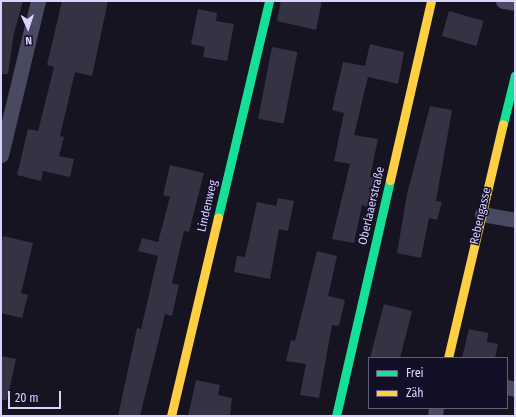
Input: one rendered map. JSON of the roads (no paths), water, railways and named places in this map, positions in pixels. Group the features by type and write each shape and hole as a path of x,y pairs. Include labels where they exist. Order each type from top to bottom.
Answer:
{"street":[{"path":"1,155 38,1"},
{"name":"Lindenweg","path":"171,416 269,1"},
{"name":"Oberlaaerstraße","path":"336,416 431,1"},
{"path":"502,1 515,3"},
{"name":"Rebengasse","path":"448,357 515,75"},
{"path":"482,214 515,220"}]}
